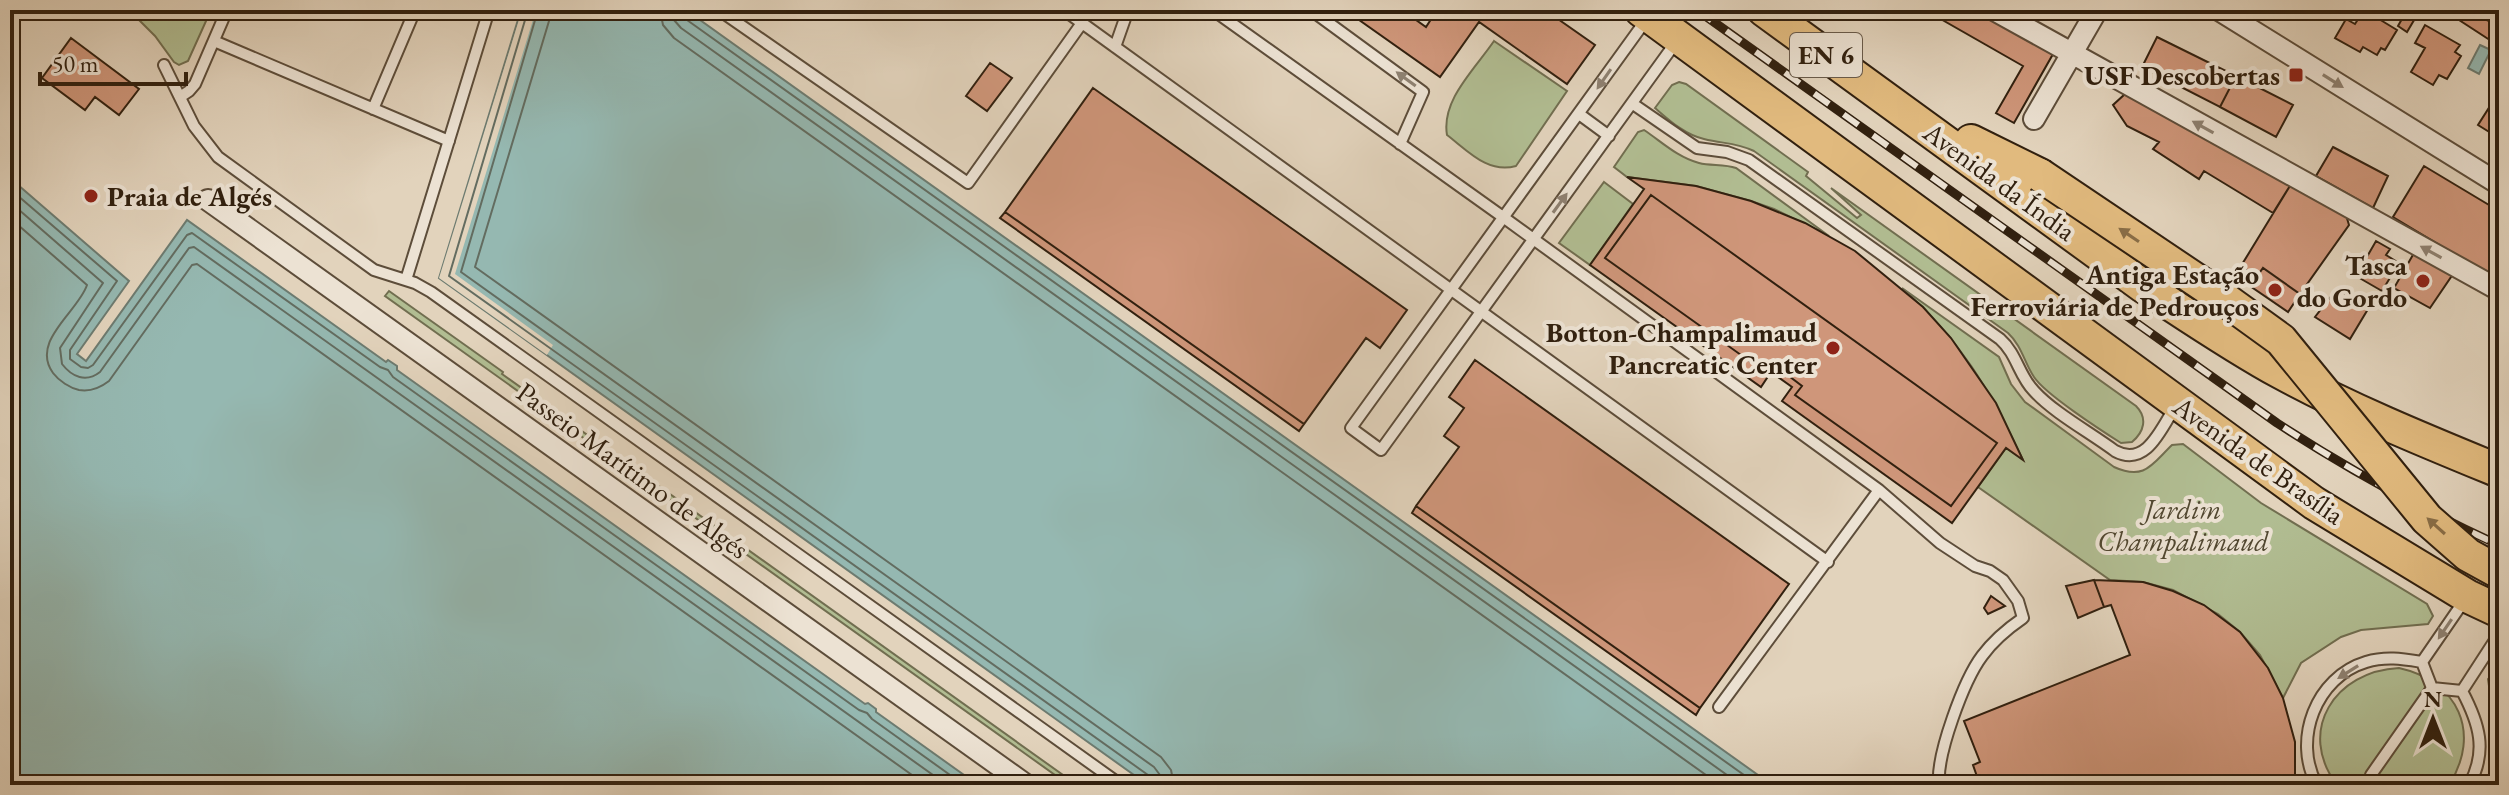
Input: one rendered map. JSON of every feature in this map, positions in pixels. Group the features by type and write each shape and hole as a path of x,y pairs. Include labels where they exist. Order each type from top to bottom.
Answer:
{"main road":[{"name":"Avenida da Índia","path":"1764,10 2204,327 2283,374 2373,418 2499,471"},
{"name":"Avenida de Brasília","path":"1646,13 2314,503 2467,596 2499,611"},
{"path":"1888,99 2040,175 2281,340 2427,519 2468,555 2499,572"}],"street":[{"path":"1994,10 2499,290"},
{"path":"2034,119 2097,10"},
{"path":"2219,10 2499,184"},
{"name":"Passeio Marítimo de Algés","path":"208,200 1026,785"}],"lane":[{"path":"180,97 195,84 227,10"},
{"path":"373,109 415,10"},
{"path":"406,280 489,10"},
{"path":"719,10 968,183 1082,23"},
{"path":"1064,10 1828,562"},
{"path":"1115,47 1128,10"},
{"path":"1213,10 1879,490 1940,543 2003,580 2018,601 2023,618 2003,632 1982,655 1969,676 1942,752 1939,785"},
{"path":"1311,10 1423,92 1400,144"},
{"path":"1646,13 1579,114 1351,428 1371,443 1381,450 1680,37"},
{"path":"214,41 449,141"},
{"path":"164,65 194,126 218,157 374,270 431,292 1121,785"},
{"path":"1633,104 1697,148 1738,154 2000,339 2010,348 2034,392 2125,456 2140,454 2146,449 2178,403"},
{"path":"1579,114 1609,136"},
{"path":"1719,707 1879,490"},
{"path":"2422,662 2467,596"},
{"path":"2462,691 2499,634"},
{"path":"2317,785 2307,753 2308,725 2320,697 2339,676 2365,662 2393,657 2422,662"},
{"path":"2422,662 2432,688"},
{"path":"2432,688 2462,691"},
{"path":"2371,775 2432,688"},
{"path":"2462,691 2476,716 2480,745 2475,773 2469,785"}],"green space":[{"path":"129,10 211,10 188,61 179,65"},
{"path":"1494,41 1567,91 1516,166 1506,168 1479,160 1447,135 1449,109 1454,97"},
{"path":"1679,82 1808,172 1806,176 1857,218 1861,215 1831,188 2136,406 2143,420 2139,434 2132,442 2121,443 2074,412 2034,377 2017,343 2008,333 1754,151 1697,137 1672,122 1655,108 1672,85"},
{"path":"1644,130 1691,160 1736,168 1829,236 1751,201 1696,186 1627,177 1614,167 1638,132"},
{"path":"1604,182 1633,204 1590,265 1559,243"},
{"name":"Jardim Champalimaud","path":"1902,288 1999,357 2011,384 2025,402 2114,467 2141,471 2172,445 2183,444 2261,503 2427,604 2433,616 2428,624 2361,630 2341,637 2301,663 2283,698 2260,655 2240,632 2218,614 2173,590 2143,582 2110,580 1978,487 2006,448 2022,458 1985,387 1957,346"},
{"path":"389,291 1077,785 1069,785 385,296"},
{"path":"2399,668 2436,684 2458,712 2463,729 2463,747 2459,766 2449,785 2337,785 2325,765 2320,744 2322,725 2329,707 2340,692 2357,680 2376,672"},
{"path":"2499,668 2499,725 2488,679"}],"water":[{"path":"521,10 686,10 1772,785 1148,785 439,278"},
{"path":"2480,45 2491,50 2479,74 2468,68"},
{"path":"10,178 129,281 77,354 86,361 187,220 386,362 388,360 397,366 397,370 865,704 868,703 876,712 978,785 10,785"}],"pier":[{"path":"522,10 536,10 455,274 553,345 547,355 439,278"}],"building":[{"path":"1345,10 1402,10 1426,27 1437,10 1545,10 1595,45 1567,84 1479,22 1440,77"},
{"path":"1925,10 1976,10 2053,54 2014,123 1996,113 2023,66"},
{"path":"2364,10 2397,30 2385,50 2381,48 2377,55 2363,47 2360,52 2335,38 2346,19 2355,24"},
{"path":"2407,10 2420,10 2407,32 2398,26"},
{"path":"2462,10 2499,25 2499,46 2456,18"},
{"path":"2425,25 2460,45 2455,52 2461,56 2447,79 2439,75 2433,85 2411,72 2425,48 2415,43"},
{"path":"2157,37 2236,76 2220,107 2142,67"},
{"path":"71,38 139,89 119,115 95,97 85,110 42,78"},
{"path":"990,63 1012,78 987,111 966,96"},
{"path":"2236,76 2293,105 2276,137 2220,107"},
{"path":"1093,88 1407,310 1380,348 1366,338 1304,424 1005,212"},
{"path":"2499,92 2499,138 2478,125"},
{"path":"2125,94 2293,181 2273,213 2204,171 2199,179 2153,149 2159,142 2127,126 2113,105"},
{"path":"2333,147 2388,176 2373,208 2316,176"},
{"path":"2424,166 2499,211 2499,281 2393,217"},
{"name":"Botton-Champalimaud Pancreatic Center","path":"1627,177 1696,186 1751,201 1805,223 1855,251 1923,307 1951,338 1996,403 2023,460 2006,448 1952,523 1782,401 1792,387 1771,372 1761,387 1590,265 1644,189"},
{"path":"2293,181 2346,215 2349,225 2300,294 2263,268 2257,276 2241,266"},
{"path":"1651,195 1997,443 1951,506 1795,395 1802,386 1769,361 1762,370 1605,258"},
{"path":"1005,212 1304,424 1299,431 1000,218"},
{"path":"2376,241 2390,249 2386,255 2399,263 2382,291 2356,276"},
{"name":"Tasca do Gordo","path":"2414,253 2453,274 2430,308 2394,288"},
{"name":"Antiga Estação Ferroviária de Pedrouços","path":"2263,268 2300,294 2288,312 2250,286"},
{"path":"2336,290 2368,309 2350,339 2315,317"},
{"path":"1475,360 1789,584 1700,708 1416,506 1459,447 1444,436 1464,408 1449,397"},
{"path":"1416,506 1700,708 1696,715 1412,513"},
{"path":"2094,580 2143,582 2173,591 2204,605 2240,632 2268,668 2283,698 2295,742 2295,785 1980,785 1973,765 1980,762 1964,721 2130,655 2111,605 2104,607"},
{"path":"2094,580 2104,607 2078,618 2066,586"},
{"path":"1991,596 2005,606 1988,614 1984,608"}],"railway":[{"path":"1697,10 2277,423 2386,488 2499,545"}],"place":[{"name":"USF Descobertas","path":"2296,75"},
{"name":"Praia de Algés","path":"91,196"},
{"name":"Tasca do Gordo","path":"2423,281"},
{"name":"Antiga Estação Ferroviária de Pedrouços","path":"2275,290"},
{"name":"Botton-Champalimaud Pancreatic Center","path":"1833,348"}]}
